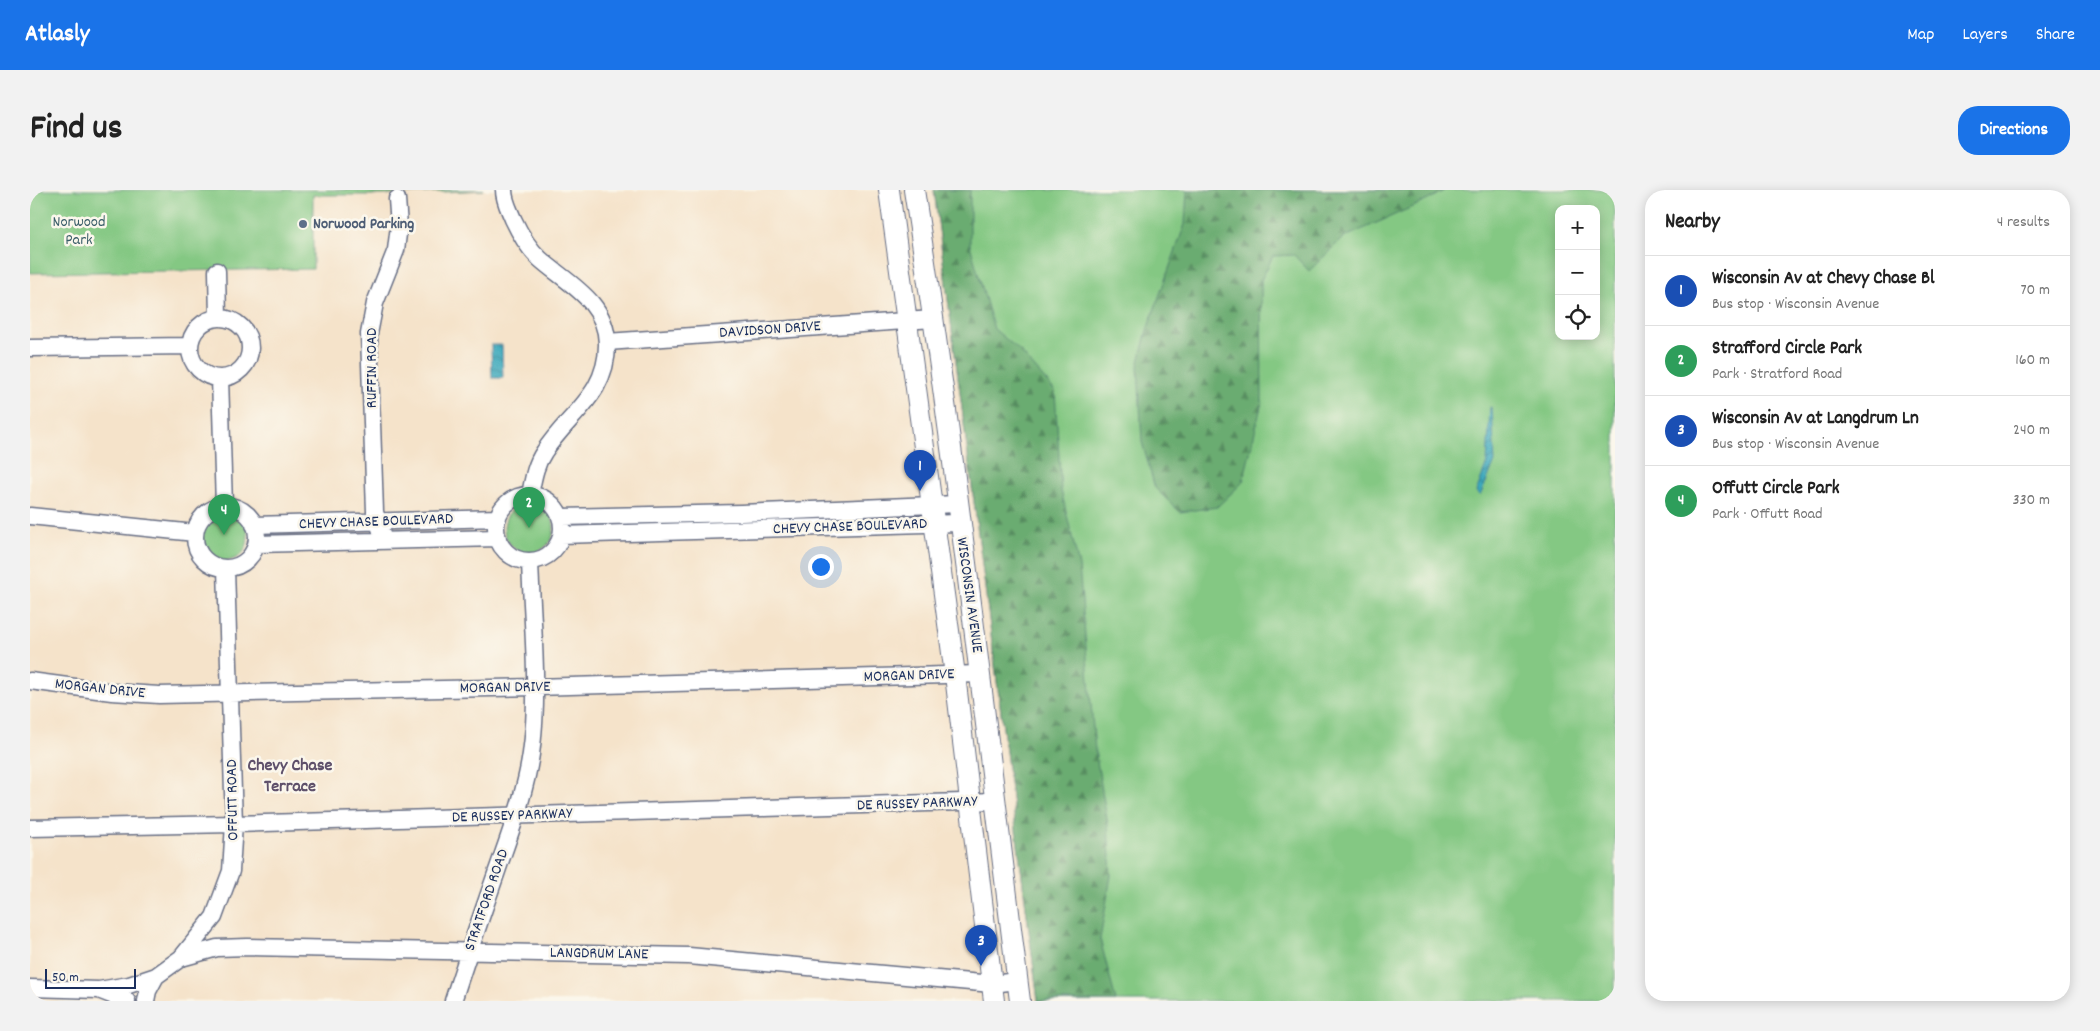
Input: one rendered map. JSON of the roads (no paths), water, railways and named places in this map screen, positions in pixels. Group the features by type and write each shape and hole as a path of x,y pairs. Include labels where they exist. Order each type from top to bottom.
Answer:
{"main road":[{"name":"WISCONSIN AVENUE","path":"889,190 955,675 993,993"},
{"name":"WISCONSIN AVENUE","path":"914,190 933,318 980,674 1020,1001"}],"street":[{"path":"504,190 504,198 521,237 540,259 576,285 588,298 601,320 607,342 605,362 599,382 589,400 560,430 543,452 536,466 530,495"},
{"name":"RUFFIN ROAD","path":"384,541 375,512 369,334 375,303 396,250 400,226 397,199"},
{"path":"217,271 218,301 225,319 246,332 250,351 247,362 236,374 220,378 212,377 197,368 192,360 190,346 193,335 206,321 225,319"},
{"name":"DAVIDSON DRIVE","path":"607,342 933,318"},
{"path":"30,348 190,346"},
{"path":"220,378 224,506"},
{"path":"530,495 544,498 551,503 561,517 561,536 553,551 538,559 530,561 518,559 508,553 498,538 496,526 498,518 503,508 518,496 530,495"},
{"path":"224,506 241,510 254,525 256,544 248,560 241,564 226,568 210,564 203,559 198,551 194,533 196,526 206,513 224,506"},
{"path":"741,513 741,531"},
{"name":"CHEVY CHASE BOULEVARD","path":"561,517 741,513 958,513"},
{"name":"CHEVY CHASE BOULEVARD","path":"561,536 741,531 933,514"},
{"path":"30,516 194,533"},
{"name":"CHEVY CHASE BOULEVARD","path":"254,525 498,518"},
{"name":"CHEVY CHASE BOULEVARD","path":"256,544 498,538"},
{"name":"STRATFORD ROAD","path":"453,1001 468,952 517,816 531,755 535,724 535,687 530,561"},
{"name":"OFFUTT ROAD","path":"156,976 181,958 214,917 231,871 234,824 226,568"},
{"name":"MORGAN DRIVE","path":"30,681 135,694 230,694 980,674"},
{"name":"DE RUSSEY PARKWAY","path":"30,828 234,824 995,801"},
{"path":"214,917 218,933 232,947"},
{"name":"LANGDRUM LANE","path":"181,958 201,952 232,947 689,956 993,993 1017,981"},
{"path":"30,988 99,990 130,985 156,976"},
{"path":"146,1001 148,991 156,976"},
{"path":"99,990 127,1001"}],"water":[{"path":"491,345 502,345 503,378 492,378"},
{"path":"1490,407 1492,408 1495,462 1480,496 1476,492 1487,463"}],"place":[{"name":"Norwood Parking","path":"303,224"},
{"name":"Wisconsin Av at Chevy Chase Bl","path":"920,491"},
{"name":"Strafford Circle Park","path":"529,528"},
{"name":"Offutt Circle Park","path":"224,535"},
{"name":"Wisconsin Av at Langdrum Ln","path":"981,966"}],"district":[{"name":"Chevy Chase Terrace","path":"290,776"}],"park label":[{"name":"Norwood Park","path":"79,231"}]}
